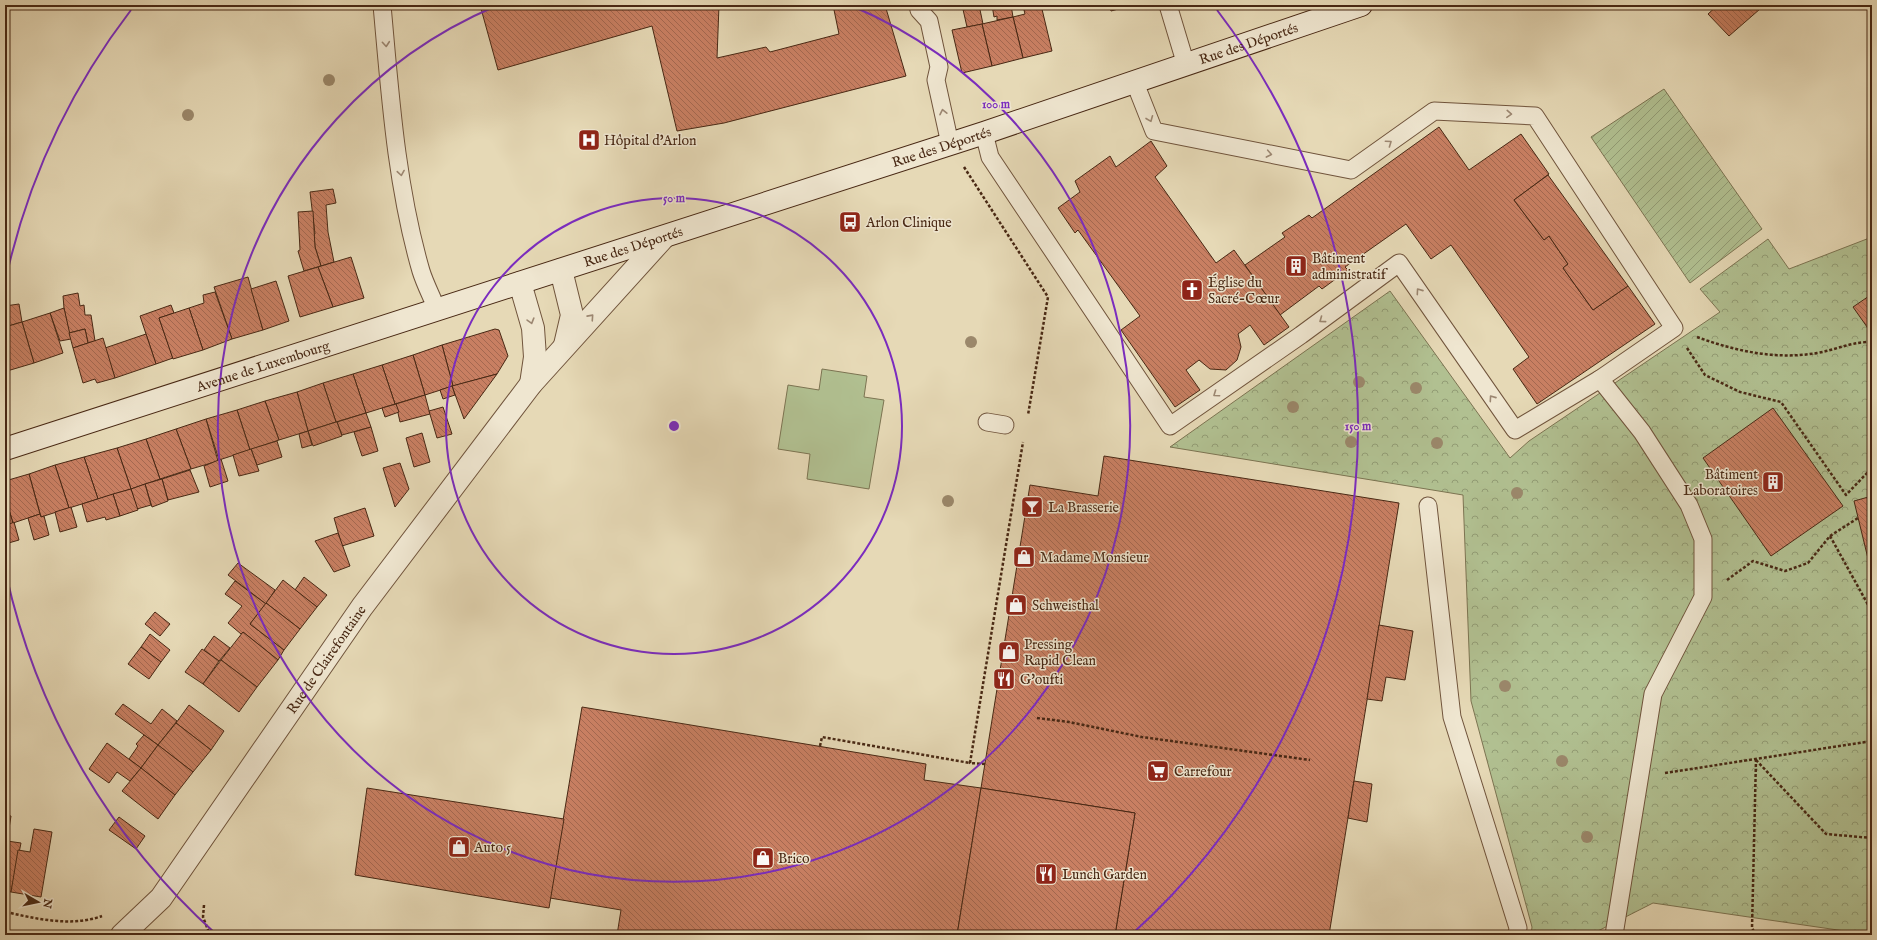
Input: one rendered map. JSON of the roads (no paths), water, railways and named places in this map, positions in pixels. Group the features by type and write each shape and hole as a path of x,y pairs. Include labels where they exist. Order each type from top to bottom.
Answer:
{"main road":[{"name":"Rue des Déportés","path":"520,283 984,133 1135,83 1361,5"},
{"name":"Rue de Clairefontaine","path":"122,935 161,898 362,606 531,384 664,237"},
{"name":"Rue de Clairefontaine","path":"561,270 572,315 565,346"},
{"name":"Avenue de Luxembourg","path":"5,449 520,283"},
{"name":"Rue de Clairefontaine","path":"520,283 533,328 535,357 531,384"}],"lane":[{"path":"382,5 392,121 406,205 422,271 437,310"},
{"path":"1168,5 1186,65"},
{"path":"919,8 918,23 923,47 929,71 936,80 950,144"},
{"path":"984,133 990,157 1170,426 1301,335 1399,263 1515,430 1600,379 1674,328 1535,116 1434,111 1351,170 1154,131 1135,83"},
{"path":"1600,379 1642,432 1689,505 1703,539 1703,597 1653,694 1641,777 1614,935"},
{"path":"987,422 1005,424"},
{"path":"1428,506 1452,717 1518,928 1517,935"}],"place":[{"name":"Hôpital d'Arlon","path":"589,140"},
{"name":"Arlon Clinique","path":"850,222"},
{"name":"Bâtiment administratif","path":"1296,266"},
{"name":"Église du Sacré-Cœur","path":"1192,290"},
{"name":"Bâtiment Laboratoires","path":"1773,482"},
{"name":"La Brasserie","path":"1032,507"},
{"name":"Madame Monsieur","path":"1024,557"},
{"name":"Schweisthal","path":"1016,605"},
{"name":"Pressing Rapid Clean","path":"1009,652"},
{"name":"G'oufti","path":"1004,679"},
{"name":"Carrefour","path":"1158,771"},
{"name":"Auto 5","path":"459,847"},
{"name":"Brico","path":"763,858"},
{"name":"Lunch Garden","path":"1046,874"}]}
